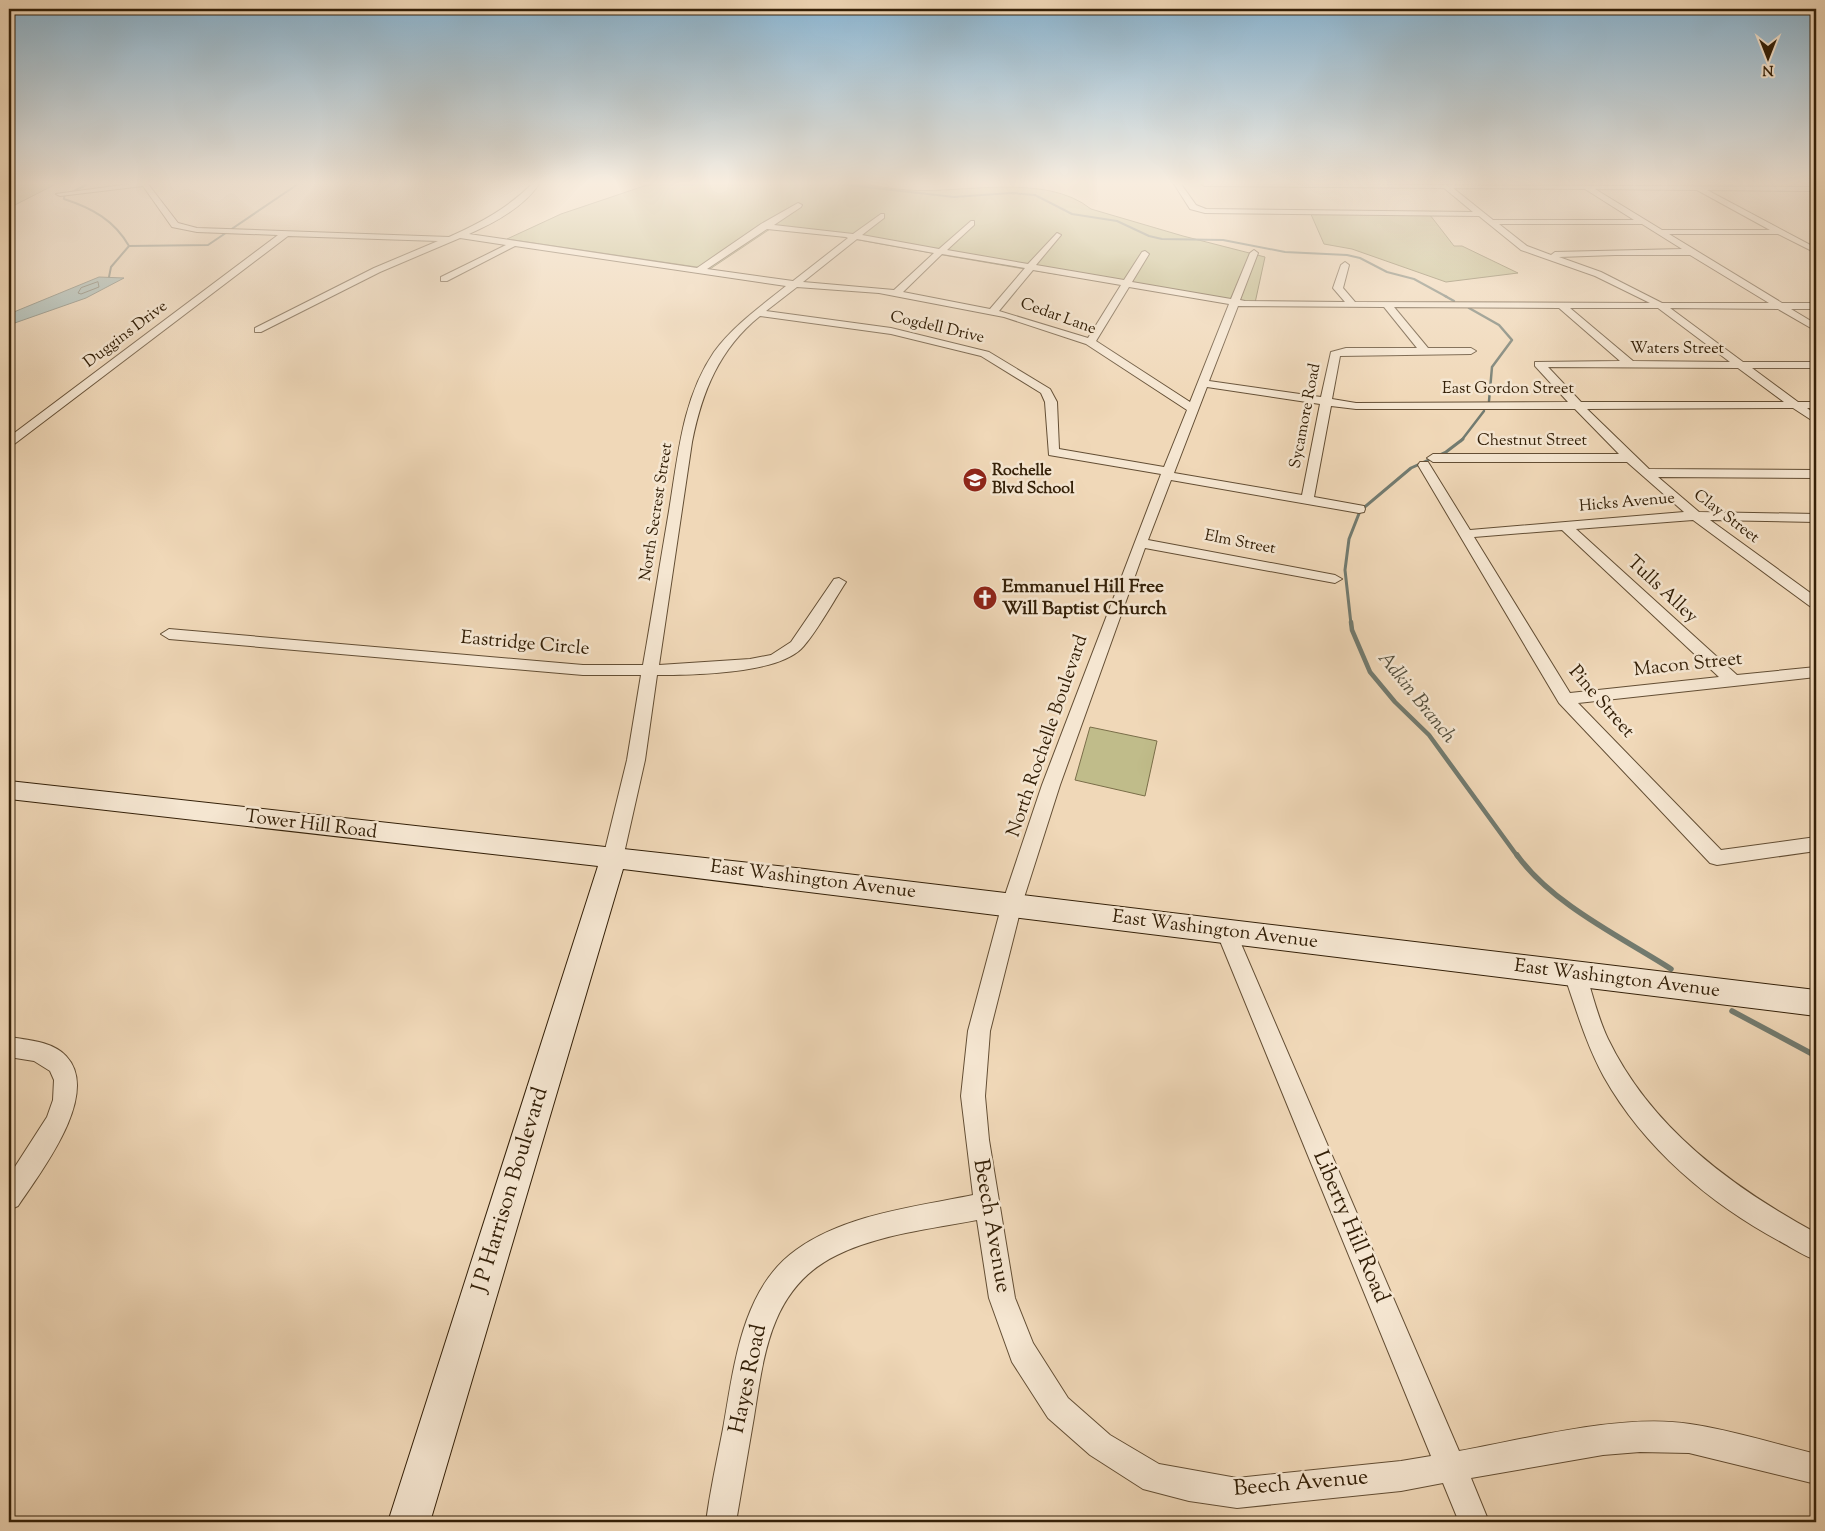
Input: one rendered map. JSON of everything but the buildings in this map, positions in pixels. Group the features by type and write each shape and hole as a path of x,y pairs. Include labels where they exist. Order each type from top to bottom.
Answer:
{"street":[{"name":"Duggins Drive","path":"9,442 257,255"},
{"path":"258,330 409,255"},
{"path":"444,279 490,255"},
{"name":"Cedar Lane","path":"596,255 793,284 896,294 993,312 1090,342 1192,408"},
{"path":"698,271 721,255"},
{"name":"North Secrest Street","path":"614,858 636,760 693,404 701,383 722,347 756,313 829,255"},
{"path":"896,294 935,255"},
{"path":"964,255 1234,303 1816,306"},
{"path":"993,312 1040,255"},
{"path":"1090,342 1144,255"},
{"name":"North Rochelle Boulevard","path":"1012,904 1051,785 1140,542 1253,255"},
{"path":"1546,256 1556,255"},
{"path":"1699,255 1816,328"},
{"path":"1546,256 1615,281 1660,305 1816,420"},
{"path":"1344,265 1338,288 1352,304"},
{"path":"1386,304 1425,351"},
{"path":"1561,305 1630,364"},
{"name":"Cogdell Drive","path":"756,313 891,332 984,354 1046,391 1051,402 1054,452 1166,473"},
{"name":"Sycamore Road","path":"1307,500 1324,401 1335,354 1346,351 1471,351"},
{"name":"Waters Street","path":"1538,364 1816,364"},
{"name":"Clay Street","path":"1538,364 1576,405 1646,473 1696,516 1816,604"},
{"name":"East Gordon Street","path":"1202,383 1356,406 1816,405"},
{"name":"Chestnut Street","path":"1465,534 1428,461 1631,458"},
{"path":"1166,473 1359,509"},
{"path":"1646,473 1816,474"},
{"name":"Hicks Avenue","path":"1465,534 1696,516 1816,518"},
{"name":"Tulls Alley","path":"1566,526 1733,681"},
{"name":"Pine Street","path":"1465,534 1565,699 1717,858 1816,844"},
{"name":"Elm Street","path":"1140,542 1335,579"},
{"name":"Eastridge Circle","path":"169,634 583,670 750,664 776,659 796,646 839,582"},
{"name":"Macon Street","path":"1565,699 1816,672"},
{"name":"Tower Hill Road","path":"9,790 614,858"},
{"name":"East Washington Avenue","path":"614,858 1012,904 1816,1003"},
{"name":"J P Harrison Boulevard","path":"409,1522 614,858"},
{"name":"Beech Avenue","path":"1012,904 979,1031 973,1096 977,1140 1002,1298 1022,1352 1058,1408 1100,1445 1154,1478 1189,1486 1237,1493 1401,1476 1603,1440 1640,1437 1689,1438 1816,1469"},
{"name":"Liberty Hill Road","path":"1226,931 1474,1522"},
{"path":"1576,974 1603,1052 1629,1095 1663,1136 1702,1174 1751,1211 1816,1246"},
{"path":"9,1048 39,1051 51,1057 60,1066 65,1078 66,1091 64,1106 56,1127 9,1197"},
{"name":"Hayes Road","path":"721,1522 751,1350 759,1322 789,1274 813,1254 846,1239 879,1228 987,1205"}],"shaded area":[{"path":"618,255 730,255 710,269"},
{"path":"946,255 1259,255 1265,257 1255,303 1075,277"},
{"path":"1370,255 1482,255 1518,273 1446,282"},
{"path":"1090,727 1157,741 1145,796 1075,780"}],"water":[{"path":"99,277 124,278 86,298 9,325 9,314"}],"waterway":[{"path":"109,277 111,267 121,255"},
{"name":"Adkin Branch","path":"1349,255 1360,258 1387,272 1414,279 1447,297"},
{"name":"Adkin Branch","path":"1445,296 1454,301"},
{"name":"Adkin Branch","path":"1469,308 1499,325 1512,340 1492,367 1489,401"},
{"name":"Adkin Branch","path":"1462,440 1484,411"},
{"name":"Adkin Branch","path":"1351,624 1345,570 1349,539 1360,511 1411,468 1446,452 1462,440"},
{"name":"Adkin Branch","path":"1351,622 1352,630 1370,672 1395,702 1429,735 1518,857"},
{"name":"Adkin Branch","path":"1517,855 1532,873 1568,904 1671,969"},
{"name":"Adkin Branch","path":"1732,1011 1816,1056"}],"place":[{"name":"Rochelle Blvd School","path":"975,480"},
{"name":"Emmanuel Hill Free Will Baptist Church","path":"985,598"}]}
